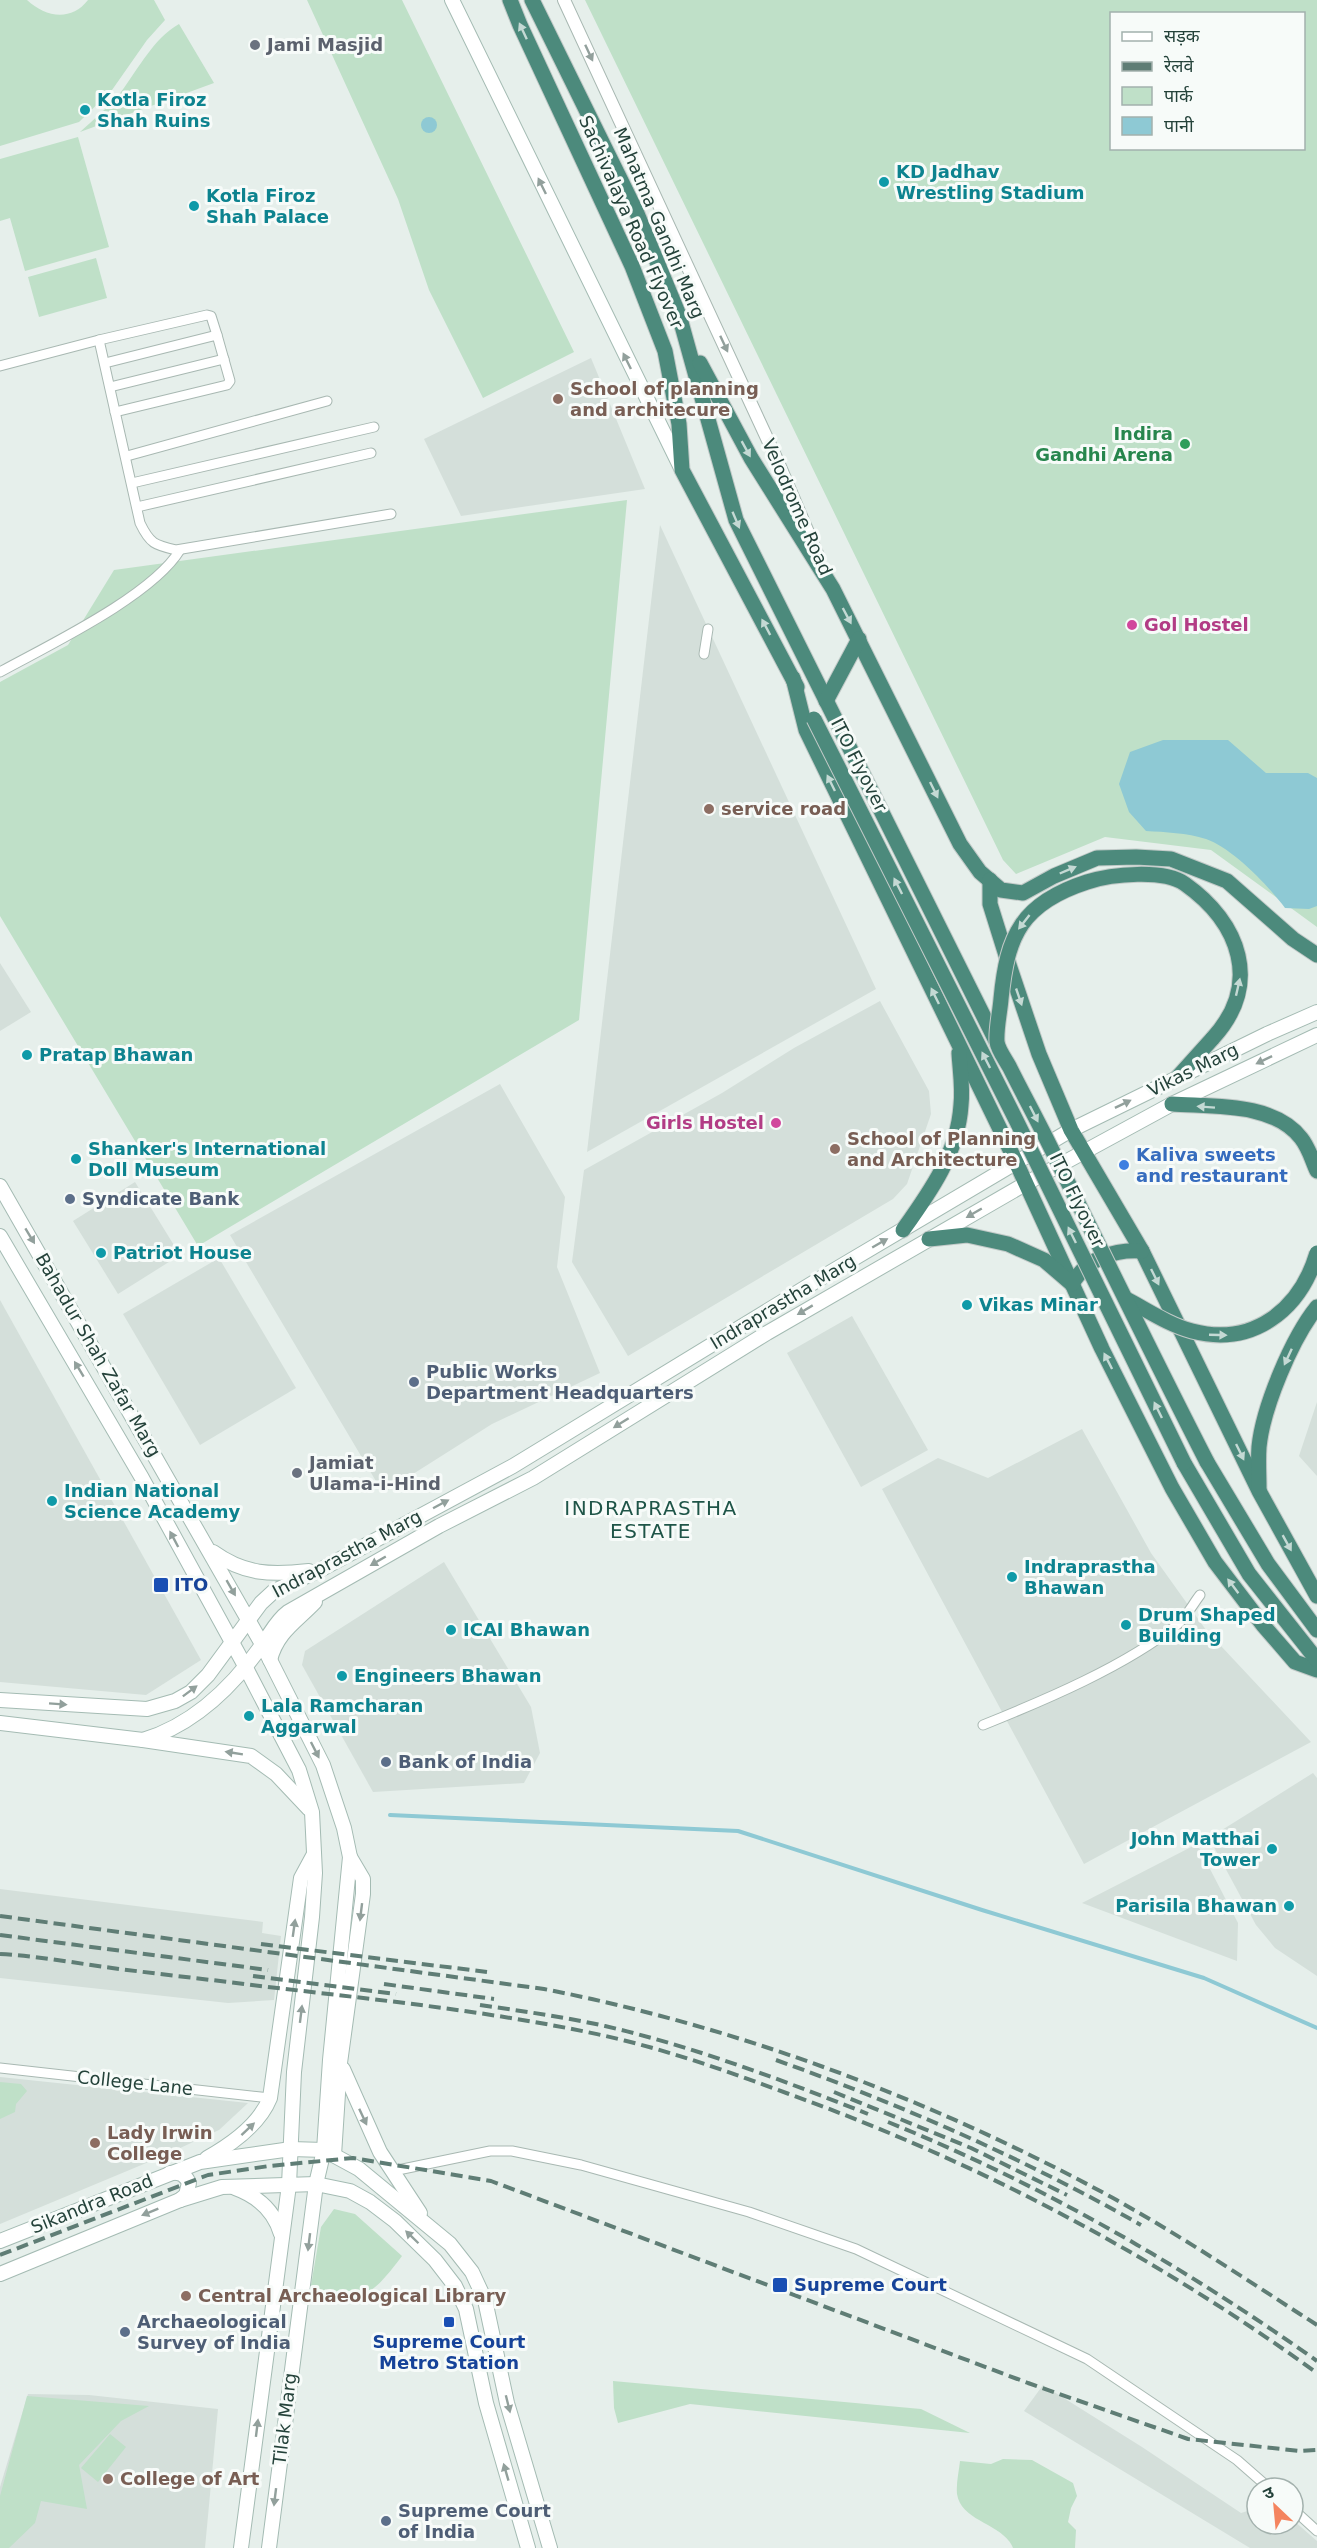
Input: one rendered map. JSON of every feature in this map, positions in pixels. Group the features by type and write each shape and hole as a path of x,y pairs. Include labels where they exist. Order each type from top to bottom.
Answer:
{"highway":[{"name":"Sachivalaya Road Flyover","path":"510,0 632,266 665,351 679,424 682,470"},
{"name":"Mahatma Gandhi Marg","path":"532,0 636,211 688,342 736,520 829,707"},
{"path":"688,342 752,458 833,589 960,843 990,880 1001,890 1023,893 1054,876 1097,858 1136,856 1171,860 1227,881 1293,939 1317,955"},
{"path":"682,470 793,678 806,730 1016,1162 1102,1349 1172,1488 1215,1562 1263,1625 1295,1662 1317,1670"},
{"path":"829,707 859,639"},
{"name":"ITO Flyover","path":"793,678 1017,1122 1184,1463 1249,1574 1317,1660"},
{"name":"ITO Flyover","path":"829,707 1207,1462 1268,1564 1317,1630"},
{"path":"997,1043 1006,957 1016,932 1036,909 1066,890 1089,882 1129,874 1170,878 1183,882 1210,904 1222,918 1239,954 1241,973 1232,1010 1213,1038 1177,1078"},
{"path":"990,880 990,904 1010,968 1039,1054 1071,1130 1142,1251 1259,1491 1317,1596"},
{"path":"903,1230 926,1198 949,1159 962,1106 959,1045"},
{"path":"1172,1104 1254,1112 1269,1116 1300,1136 1317,1172"},
{"path":"929,1239 967,1235 1008,1244 1044,1260 1072,1284"},
{"path":"1072,1284 1083,1270 1096,1260 1121,1250 1142,1251"},
{"path":"1126,1299 1191,1331 1210,1335 1247,1332 1272,1319 1292,1302 1304,1285 1317,1253"},
{"path":"1259,1491 1260,1445 1270,1402 1286,1359 1317,1306"}],"main road":[{"path":"452,0 682,470"},
{"name":"Vikas Marg","path":"1071,1130 1317,1012"},
{"name":"Vikas Marg","path":"1025,1184 1084,1154 1172,1104 1317,1035"},
{"name":"Indraprastha Marg","path":"0,1700 147,1709 159,1707 191,1692 208,1675 261,1603 274,1591 318,1571 513,1466 1071,1130"},
{"name":"Indraprastha Marg","path":"144,1740 179,1727 195,1715 245,1666 281,1618 439,1526 533,1478 767,1333 1025,1184"},
{"name":"Bahadur Shah Zafar Marg","path":"0,1186 262,1644"},
{"name":"Bahadur Shah Zafar Marg","path":"0,1236 142,1478 245,1666"},
{"path":"209,1550 225,1561 250,1572 318,1571"},
{"path":"270,1660 273,1647 281,1634 300,1618 326,1590"},
{"path":"262,1644 323,1765 344,1828 350,1857 331,2044 329,2153"},
{"path":"245,1666 299,1770 312,1812 315,1852 312,1917 294,2072 275,2070"},
{"path":"0,1723 144,1740 251,1756 276,1774 312,1812"},
{"path":"200,2162 246,2131 258,2119 270,2098 301,1878 315,1852"},
{"path":"329,2153 363,1894 363,1879 350,1857"},
{"path":"340,2063 374,2140 426,2223"},
{"name":"Tilak Marg","path":"241,2548 289,2185 294,2072"},
{"name":"Sikandra Road","path":"0,2241 200,2162 291,2149 329,2153"},
{"path":"329,2153 359,2169 426,2223 450,2244 472,2272 485,2300 507,2403 550,2548"},
{"name":"Tilak Marg","path":"268,2548 316,2184 329,2153"},
{"path":"170,2173 177,2172 183,2175 189,2183 186,2195 180,2200"},
{"name":"Sikandra Road","path":"0,2274 180,2200 230,2186 316,2184 350,2192 370,2202 395,2221 434,2258 455,2286 466,2309 486,2403 528,2548"},
{"path":"230,2186 247,2193 264,2205 273,2216 281,2236"},
{"path":"434,2258 450,2244"}],"street":[{"name":"Velodrome Road","path":"564,0 778,462 833,589"},
{"path":"0,366 99,340 207,315 211,316 230,381 227,385 115,412"},
{"path":"105,363 217,335"},
{"path":"99,340 127,456 140,523 146,536 155,545 180,550 391,514"},
{"path":"110,387 224,358"},
{"path":"127,456 327,401"},
{"path":"132,483 374,427"},
{"path":"137,507 371,453"},
{"path":"0,672 117,606 172,562 180,550"},
{"path":"704,654 708,629"},
{"path":"983,1725 1036,1703 1122,1661 1179,1623 1200,1595"},
{"name":"College Lane","path":"0,2068 270,2098"},
{"path":"393,2171 490,2151 512,2151 581,2165 749,2212 856,2249 1087,2359 1237,2460 1255,2476"},
{"path":"1305,2520 1317,2531"}],"shaded area":[{"name":"School of planning and architecure","path":"591,358 645,489 461,516 424,439"},
{"name":"service road","path":"660,525 876,989 587,1152"},
{"path":"0,963 31,1012 0,1031"},
{"path":"880,1001 929,1091 931,1114 907,1184 893,1199 628,1356 572,1262 584,1170 722,1093 794,1048"},
{"path":"500,1084 565,1197 557,1267 600,1373 492,1424 383,1493 230,1235"},
{"path":"135,1182 180,1255 118,1294 73,1221"},
{"path":"219,1258 296,1388 200,1445 123,1314"},
{"path":"0,1300 201,1660 146,1695 0,1682"},
{"path":"852,1316 928,1450 861,1487 787,1353"},
{"path":"1317,1402 1317,1476 1299,1456"},
{"path":"1082,1429 1151,1553 1206,1630 1311,1742 1084,1864 882,1489 938,1458 988,1478"},
{"path":"444,1562 531,1707 540,1753 524,1783 373,1792 302,1665 305,1651"},
{"path":"1313,1773 1317,1778 1317,1976 1275,1948 1256,1925 1209,1838"},
{"path":"1197,1844 1238,1923 1237,1961 1082,1903"},
{"path":"0,1889 263,1922 262,1933 281,1936 274,2000 228,2003 0,1978"},
{"name":"Lady Irwin College","path":"0,2077 248,2103 219,2130 163,2156 0,2224"},
{"path":"1043,2385 1241,2513 1245,2512 1245,2536 1305,2536 1305,2530 1317,2541 1317,2548 1250,2548 1024,2411"},
{"name":"College of Art","path":"28,2394 89,2395 218,2409 205,2548 0,2548 0,2487"}],"green space":[{"path":"0,0 27,0 42,10 58,15 74,12 88,0 154,0 165,20 147,40 112,90 79,122 0,146"},
{"path":"307,0 402,0 574,352 483,398 429,290 398,199"},
{"path":"585,0 1317,0 1317,927 1211,850 1105,837 1016,874 1003,860"},
{"path":"179,24 214,83 80,132 121,92 154,46"},
{"path":"78,137 109,247 25,271 10,218 0,221 0,159"},
{"path":"96,258 107,298 39,317 28,277"},
{"path":"627,500 579,1020 198,1246 0,916 0,682 68,645 114,570"},
{"path":"0,2082 21,2084 27,2091 16,2104 15,2112 0,2119"},
{"path":"334,2209 355,2214 402,2256 381,2282 364,2294 342,2296 310,2291 321,2227"},
{"path":"613,2381 921,2409 970,2433 690,2404 618,2423 614,2408"},
{"path":"27,2396 149,2406 121,2421 79,2465 87,2509 41,2501 35,2523 9,2548 0,2548 0,2496"},
{"path":"110,2434 126,2447 98,2482 81,2468"},
{"path":"1003,2459 1032,2460 1073,2483 1077,2496 1068,2522 1076,2530 1075,2548 1013,2548 1001,2533 966,2511 957,2494 960,2461 991,2464"}],"water":[{"path":"426,117 432,117 437,125 435,131 426,133 421,128 421,122"},
{"path":"1163,740 1228,740 1266,773 1308,773 1317,778 1317,906 1309,909 1285,908 1249,868 1216,843 1184,834 1146,831 1129,812 1119,784 1130,752"}],"waterway":[{"path":"390,1815 738,1831 982,1910 1204,1978 1317,2028"}],"railway":[{"path":"0,1916 544,1989 692,2024 836,2072 977,2130 1046,2163 1165,2228 1317,2325"},
{"path":"0,1935 268,1970"},
{"path":"261,1944 487,1972"},
{"path":"0,1954 471,2012 601,2035 696,2061 860,2121 996,2181 1063,2215 1192,2289 1317,2373"},
{"path":"253,1976 396,1994"},
{"path":"384,1984 494,1999"},
{"path":"480,2005 574,2020 639,2034 738,2065 868,2114"},
{"path":"776,2060 870,2095 962,2135 1053,2178 1141,2225"},
{"path":"834,2092 971,2148 1067,2195"},
{"path":"888,2122 1001,2172 1110,2229 1215,2292 1317,2361"},
{"path":"0,2255 208,2175 269,2166 353,2158 491,2181 1028,2383 1188,2439 1300,2451 1317,2450"}],"place":[{"name":"Jami Masjid","path":"255,45"},
{"name":"Kotla Firoz Shah Ruins","path":"85,110"},
{"name":"KD Jadhav Wrestling Stadium","path":"884,182"},
{"name":"Kotla Firoz Shah Palace","path":"194,206"},
{"name":"School of planning and architecure","path":"558,399"},
{"name":"Indira Gandhi Arena","path":"1185,444"},
{"name":"Gol Hostel","path":"1132,625"},
{"name":"service road","path":"709,809"},
{"name":"Pratap Bhawan","path":"27,1055"},
{"name":"Girls Hostel","path":"776,1123"},
{"name":"School of Planning and Architecture","path":"835,1149"},
{"name":"Shanker's International Doll Museum","path":"76,1159"},
{"name":"Kaliva sweets and restaurant","path":"1124,1165"},
{"name":"Syndicate Bank","path":"70,1199"},
{"name":"Patriot House","path":"101,1253"},
{"name":"Vikas Minar","path":"967,1305"},
{"name":"Public Works Department Headquarters","path":"414,1382"},
{"name":"Jamiat Ulama-i-Hind","path":"297,1473"},
{"name":"Indian National Science Academy","path":"52,1501"},
{"name":"Indraprastha Bhawan","path":"1012,1577"},
{"name":"ITO","path":"161,1585"},
{"name":"Drum Shaped Building","path":"1126,1625"},
{"name":"ICAI Bhawan","path":"451,1630"},
{"name":"Engineers Bhawan","path":"342,1676"},
{"name":"Lala Ramcharan Aggarwal","path":"249,1716"},
{"name":"Bank of India","path":"386,1762"},
{"name":"John Matthai Tower","path":"1272,1849"},
{"name":"Parisila Bhawan","path":"1289,1906"},
{"name":"Lady Irwin College","path":"95,2143"},
{"name":"Supreme Court","path":"780,2285"},
{"name":"Central Archaeological Library","path":"186,2296"},
{"name":"Supreme Court‌ Metro Station","path":"449,2322"},
{"name":"Archaeological Survey of India","path":"125,2332"},
{"name":"College of Art","path":"108,2479"},
{"name":"Supreme Court of India","path":"386,2521"}],"district":[{"name":"INDRAPRASTHA ESTATE","path":"651,1520"}]}
